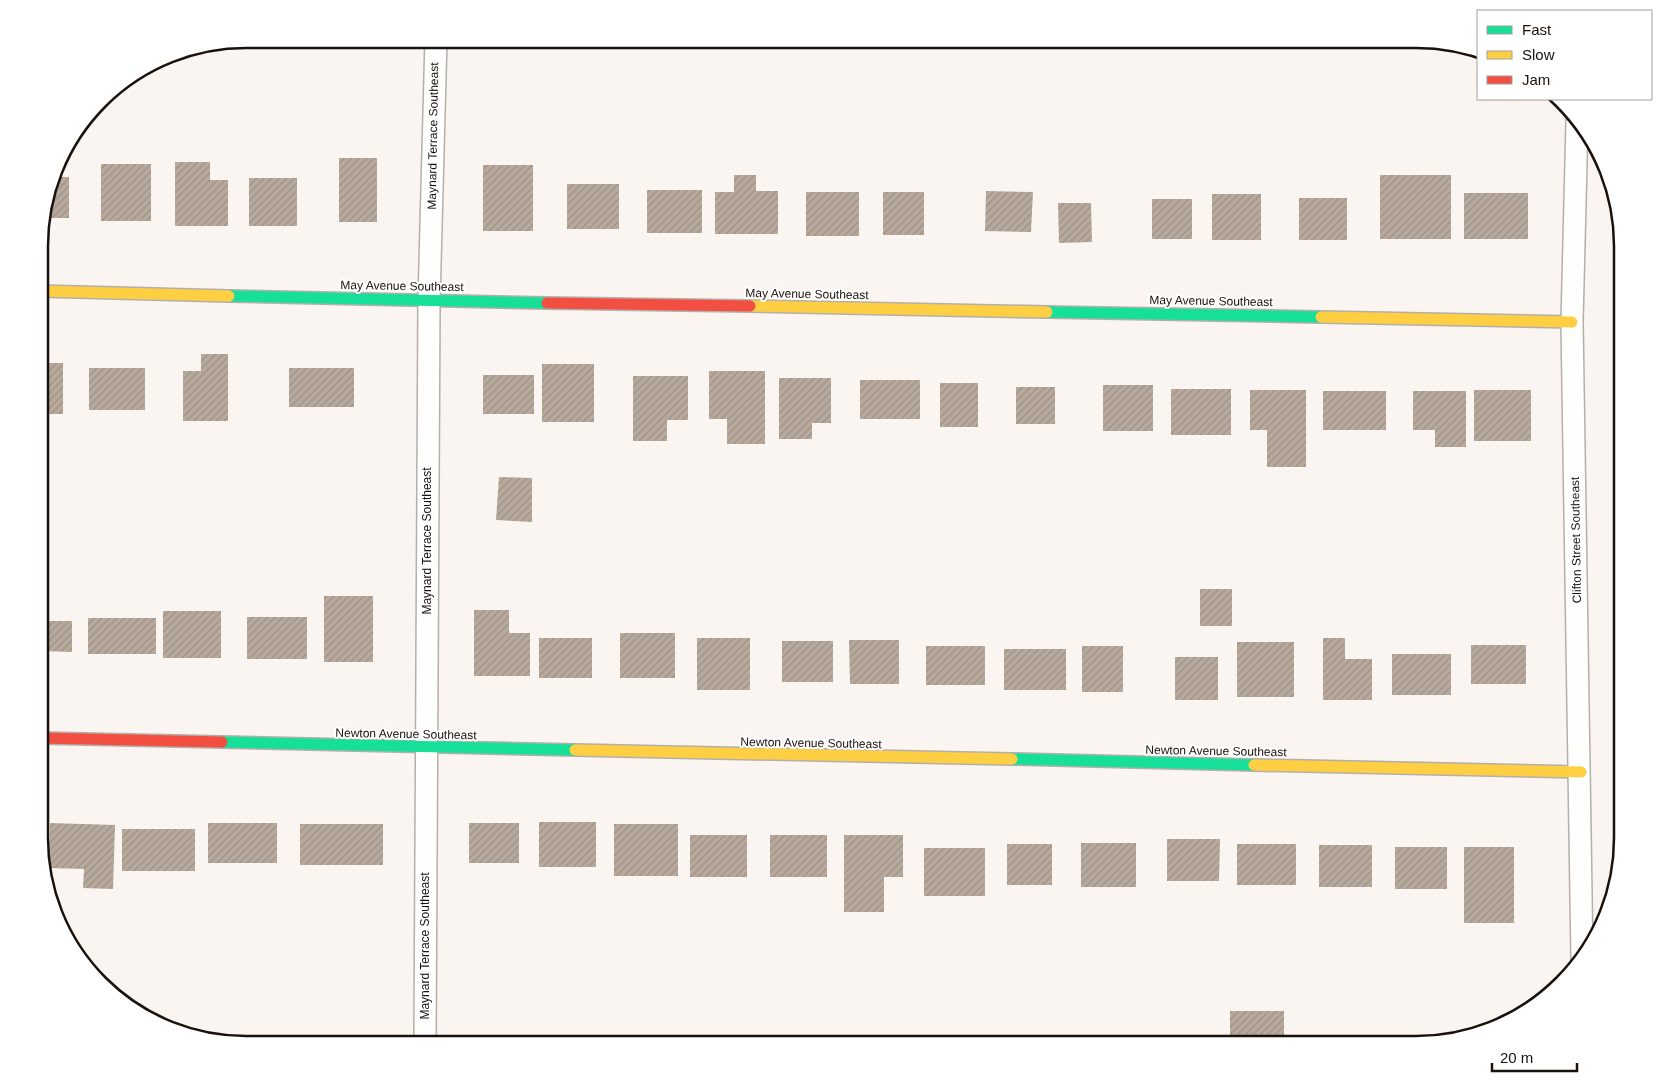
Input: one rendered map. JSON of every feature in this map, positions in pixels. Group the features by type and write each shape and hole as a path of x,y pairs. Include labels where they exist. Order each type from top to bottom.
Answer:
{"street":[{"name":"Maynard Terrace Southeast","path":"425,1036 425,748 429,301 436,48"},
{"name":"Clifton Street Southeast","path":"1577,129 1572,322 1581,772 1582,947"},
{"name":"May Avenue Southeast","path":"48,291 429,301 1572,322"},
{"name":"Newton Avenue Southeast","path":"48,738 1581,772"}],"building":[{"path":"339,158 377,158 377,222 339,222"},
{"path":"175,162 210,162 210,180 228,180 228,226 175,226"},
{"path":"101,164 151,164 151,221 101,221"},
{"path":"483,165 533,165 533,231 483,231"},
{"path":"734,175 756,175 756,191 778,191 778,234 715,234 715,192 734,192"},
{"path":"1380,175 1451,175 1451,239 1380,239"},
{"path":"60,177 69,177 69,218 49,218"},
{"path":"249,178 297,178 297,226 249,226"},
{"path":"567,184 619,184 619,229 567,229"},
{"path":"647,190 702,190 702,233 647,233"},
{"path":"986,191 1033,192 1031,232 985,231"},
{"path":"806,192 859,192 859,236 806,236"},
{"path":"883,192 924,192 924,235 883,235"},
{"path":"1464,193 1528,193 1528,239 1464,239"},
{"path":"1212,194 1261,194 1261,240 1212,240"},
{"path":"1299,198 1347,198 1347,240 1299,240"},
{"path":"1152,199 1192,199 1192,239 1152,239"},
{"path":"1058,203 1091,203 1092,242 1059,243"},
{"path":"201,354 228,354 228,421 183,421 183,371 201,371"},
{"path":"48,363 63,363 63,414 48,414"},
{"path":"542,364 594,364 594,422 542,422"},
{"path":"89,368 145,368 145,410 89,410"},
{"path":"289,368 354,368 354,407 289,407"},
{"path":"709,371 765,371 765,444 727,444 727,419 709,419"},
{"path":"483,375 534,375 534,414 483,414"},
{"path":"633,376 688,376 688,420 667,420 667,441 633,441"},
{"path":"779,378 831,378 831,423 812,423 812,439 779,439"},
{"path":"860,380 920,380 920,419 860,419"},
{"path":"940,383 978,383 978,427 940,427"},
{"path":"1103,385 1153,385 1153,431 1103,431"},
{"path":"1016,387 1055,387 1055,424 1016,424"},
{"path":"1171,389 1231,389 1231,435 1171,435"},
{"path":"1250,390 1306,390 1306,467 1267,467 1267,430 1250,430"},
{"path":"1474,390 1531,390 1531,441 1474,441"},
{"path":"1323,391 1386,391 1386,430 1323,430"},
{"path":"1413,391 1466,391 1466,447 1435,447 1435,430 1413,430"},
{"path":"499,477 532,478 532,522 496,520"},
{"path":"1200,589 1232,589 1232,626 1200,626"},
{"path":"324,596 373,596 373,662 324,662"},
{"path":"474,610 509,610 509,633 530,633 530,676 474,676"},
{"path":"163,611 221,611 221,658 163,658"},
{"path":"247,617 307,617 307,659 247,659"},
{"path":"88,618 156,618 156,654 88,654"},
{"path":"48,621 72,621 72,652 48,651"},
{"path":"620,633 675,633 675,678 620,678"},
{"path":"539,638 592,638 592,678 539,678"},
{"path":"697,638 750,638 750,690 697,690"},
{"path":"1323,638 1345,638 1345,659 1372,659 1372,700 1323,700"},
{"path":"849,640 899,640 899,684 850,684"},
{"path":"782,641 833,641 833,682 782,682"},
{"path":"1237,642 1294,642 1294,697 1237,697"},
{"path":"1471,645 1526,645 1526,684 1471,684"},
{"path":"926,646 985,646 985,685 926,685"},
{"path":"1082,646 1123,646 1123,692 1082,692"},
{"path":"1004,649 1066,649 1066,690 1004,690"},
{"path":"1392,654 1451,654 1451,695 1392,695"},
{"path":"1175,657 1218,657 1218,700 1175,700"},
{"path":"539,822 596,822 596,867 539,867"},
{"path":"50,823 115,825 113,889 83,888 84,869 50,868"},
{"path":"208,823 277,823 277,863 208,863"},
{"path":"469,823 519,823 519,863 469,863"},
{"path":"300,824 383,824 383,865 300,865"},
{"path":"614,824 678,824 678,876 614,876"},
{"path":"122,829 195,829 195,871 122,871"},
{"path":"690,835 747,835 747,877 690,877"},
{"path":"770,835 827,835 827,877 770,877"},
{"path":"844,835 903,835 903,877 884,877 884,912 844,912"},
{"path":"1167,839 1220,839 1219,881 1167,881"},
{"path":"1081,843 1136,843 1136,887 1081,887"},
{"path":"1007,844 1052,844 1052,885 1007,885"},
{"path":"1237,844 1296,844 1296,885 1237,885"},
{"path":"1319,845 1372,845 1372,887 1319,887"},
{"path":"1395,847 1447,847 1447,889 1395,889"},
{"path":"1464,847 1514,847 1514,923 1464,923"},
{"path":"924,848 985,848 985,896 924,896"},
{"path":"1230,1011 1284,1011 1284,1036 1230,1036"}],"traffic: fast":[{"path":"229,296 547,303"},
{"path":"1047,312 1321,317"},
{"path":"222,742 575,750"},
{"path":"1012,759 1254,765"}],"traffic: slow":[{"path":"48,291 229,296"},
{"path":"750,306 1047,312"},
{"path":"1321,317 1572,322"},
{"path":"575,750 1012,759"},
{"path":"1254,765 1581,772"}],"traffic: jam":[{"path":"547,303 750,306"},
{"path":"48,738 222,742"}]}
